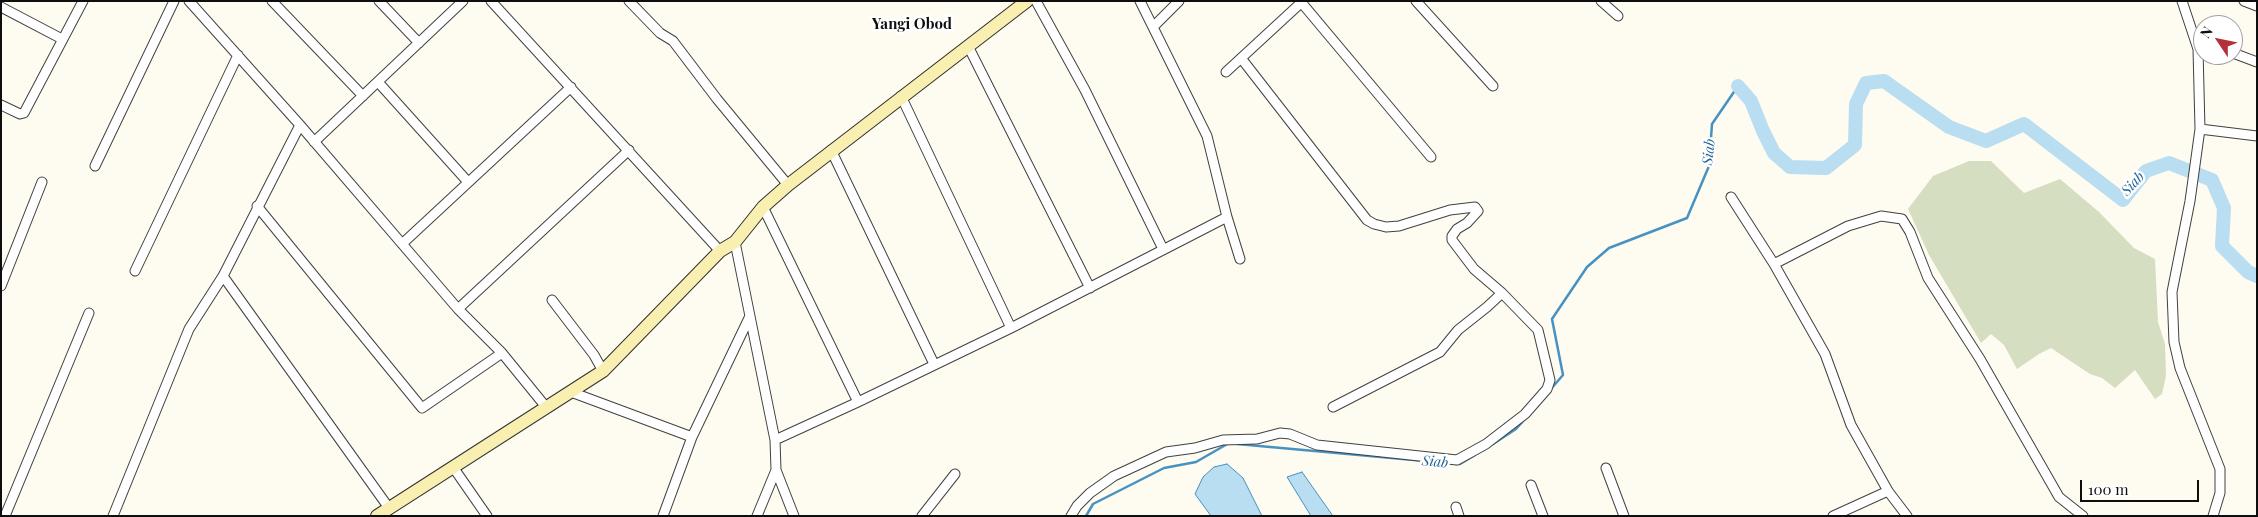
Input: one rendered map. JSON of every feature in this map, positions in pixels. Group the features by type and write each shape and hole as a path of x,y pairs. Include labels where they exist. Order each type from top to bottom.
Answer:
{"street":[{"path":"1,105 20,114 24,113 83,1"},
{"path":"95,166 174,1"},
{"path":"189,1 300,125 458,309 502,353 546,407"},
{"path":"272,1 363,96"},
{"path":"379,1 419,43"},
{"path":"314,142 463,1"},
{"path":"491,1 572,87 720,251"},
{"path":"629,1 660,33 673,41 717,99 788,185"},
{"path":"377,516 603,371 720,251 735,242 763,207 788,185 901,96 1027,1"},
{"path":"1036,1 1085,90 1163,249"},
{"path":"1140,1 1154,26 1206,136 1240,259"},
{"path":"1154,26 1179,1"},
{"path":"1416,1 1494,86"},
{"path":"1601,1 1618,16"},
{"path":"2182,1 2193,30"},
{"path":"2244,1 2257,6"},
{"path":"1226,72 1302,2 1431,157"},
{"path":"1,7 62,39"},
{"path":"968,46 1090,288"},
{"path":"135,271 238,55"},
{"path":"2243,57 2257,62"},
{"path":"1071,516 1077,506 1090,493 1114,476 1166,452 1195,448 1223,440 1257,439 1280,433 1290,434 1317,445 1457,460 1486,444 1525,414 1547,389 1550,380 1538,330 1502,293 1474,269 1452,240 1452,236 1457,229 1467,223 1478,211 1475,206 1450,210 1399,226 1386,227 1367,220 1241,58"},
{"path":"2200,65 2200,129 2190,201 2172,292 2174,342 2180,368 2220,468 2220,493 2213,516"},
{"path":"378,82 468,182"},
{"path":"402,244 572,87"},
{"path":"901,96 1011,328"},
{"path":"113,516 189,329 223,276 257,206 300,125"},
{"path":"2200,129 2257,136"},
{"path":"458,309 629,150"},
{"path":"831,150 934,364"},
{"path":"1,286 42,182"},
{"path":"1731,197 1774,264 1826,354 1852,425 1888,491 1907,516"},
{"path":"257,206 422,408 502,353"},
{"path":"763,207 858,402"},
{"path":"1774,264 1848,226 1881,216 1902,219 1910,232 1928,278 1982,362 2059,497 2083,516"},
{"path":"775,440 1011,328 1227,217"},
{"path":"735,242 775,440 776,470 794,516"},
{"path":"223,276 389,508"},
{"path":"1333,407 1440,352 1458,330 1502,293"},
{"path":"552,300 603,371"},
{"path":"5,516 6,499 89,313"},
{"path":"663,516 692,437 750,316"},
{"path":"571,392 692,437"},
{"path":"453,467 487,516"},
{"path":"1606,468 1624,516"},
{"path":"757,516 776,470"},
{"path":"922,516 955,474"},
{"path":"1531,485 1543,516"},
{"path":"1833,516 1888,491"},
{"path":"1456,506 1459,516"}],"green space":[{"path":"1969,161 1991,161 2024,193 2060,179 2099,212 2134,248 2155,259 2158,322 2165,344 2166,376 2162,394 2155,399 2135,370 2115,388 2102,378 2090,374 2051,348 2017,369 2004,345 1991,334 1981,343 1929,255 1908,209 1933,176"}],"water":[{"path":"1227,464 1243,478 1262,516 1211,516 1195,494 1203,477 1214,467"},
{"path":"1302,472 1333,516 1311,516 1287,477"}],"waterway":[{"name":"Siab","path":"1738,86 1751,101 1774,153 1790,167 1826,168 1855,145 1856,104 1866,83 1884,81 1949,127 1986,141 2024,124 2123,200 2146,171 2169,163 2212,180 2224,208 2222,246 2248,272 2257,276"},
{"name":"Siab","path":"1550,390 1563,375 1552,319 1587,267 1609,248 1687,218 1709,166 1712,124 1738,86"},
{"name":"Siab","path":"1493,444 1516,429 1525,419"},
{"name":"Siab","path":"1086,516 1093,504 1164,468 1196,462 1229,443"},
{"name":"Siab","path":"1237,444 1425,461"},
{"name":"Siab","path":"1456,464 1460,464 1475,455"}],"district":[{"name":"Yangi Obod","path":"912,24"}]}
